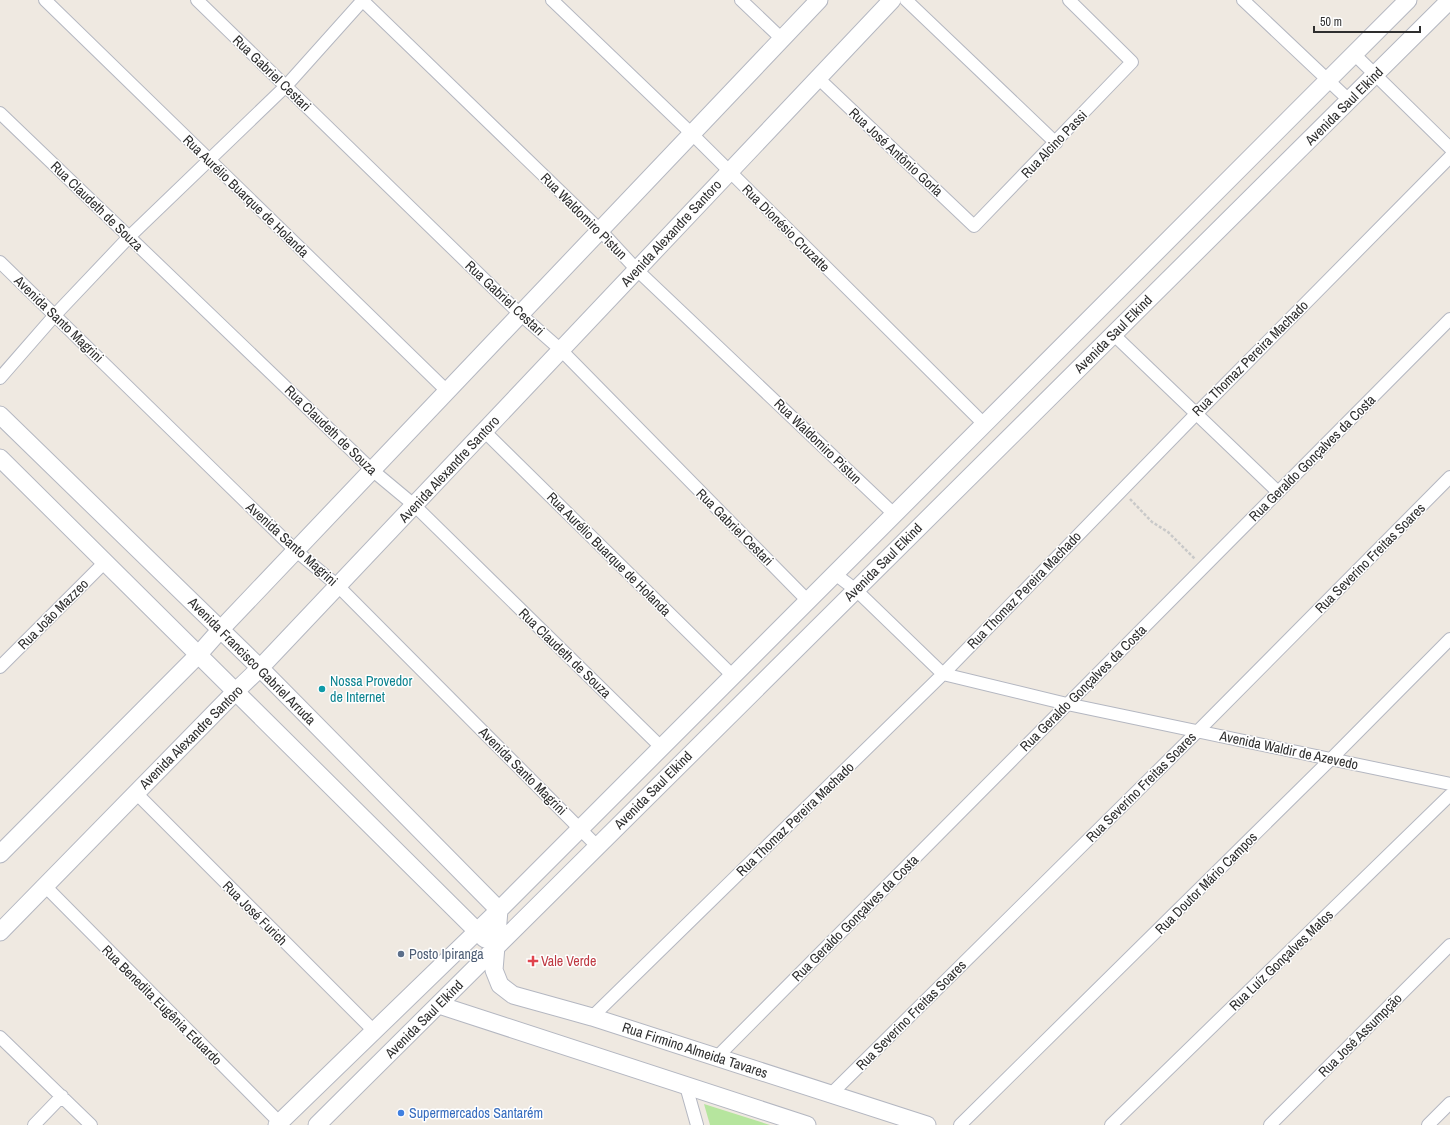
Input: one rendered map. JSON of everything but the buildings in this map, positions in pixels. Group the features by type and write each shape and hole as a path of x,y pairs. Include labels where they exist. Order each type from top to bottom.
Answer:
{"main road":[{"path":"0,854 199,654 295,550 819,0"},
{"name":"Avenida Alexandre Santoro","path":"0,932 260,668 892,0"},
{"name":"Avenida Saul Elkind","path":"278,1124 375,1032 581,829 1408,0"},
{"name":"Avenida Saul Elkind","path":"317,1125 1113,334 1350,101 1450,0"},
{"path":"1017,391 1035,412"},
{"name":"Avenida Francisco Gabriel Arruda","path":"0,415 221,629 499,910"},
{"path":"2,463 199,654 477,932 496,948"},
{"name":"Rua Firmino Almeida Tavares","path":"499,910 494,970 500,985 513,995 592,1017 927,1125"},
{"path":"439,1005 807,1125"}],"street":[{"name":"Rua Aurélio Buarque de Holanda","path":"45,0 447,391"},
{"name":"Rua Gabriel Cestari","path":"197,0 520,314 561,350 808,601"},
{"path":"0,378 55,315 129,237 208,159 286,86 363,0"},
{"name":"Rua Waldomiro Pistun","path":"363,0 600,230 637,270 894,514"},
{"name":"Rua Dionésio Cruzatte","path":"552,0 692,134 984,424"},
{"path":"741,0 782,39"},
{"path":"906,0 1056,143"},
{"name":"Rua Alcino Passi","path":"974,226 1056,143 1132,62 1070,0"},
{"path":"1243,0 1350,101"},
{"path":"1354,54 1450,148"},
{"name":"Rua José Antônio Gorla","path":"818,78 974,226"},
{"name":"Rua Claudeth de Souza","path":"0,113 372,470 414,505 662,748"},
{"name":"Rua Thomaz Pereira Machado","path":"592,1017 943,674 1121,490 1450,157"},
{"name":"Avenida Santo Magrini","path":"0,262 295,550 338,586 597,846"},
{"name":"Rua Geraldo Gonçalves da Costa","path":"717,1057 1450,319"},
{"path":"1113,334 1278,492"},
{"name":"Rua Aurélio Buarque de Holanda","path":"484,431 733,676"},
{"name":"Rua Severino Freitas Soares","path":"831,1094 1198,731 1450,477"},
{"name":"Rua João Mazzeo","path":"0,667 105,562"},
{"path":"835,574 856,590 943,674"},
{"name":"Rua Doutor Mário Campos","path":"960,1125 1331,759 1450,639"},
{"name":"Avenida Waldir de Azevedo","path":"943,674 1066,704 1450,784"},
{"name":"Rua José Furich","path":"136,793 375,1032"},
{"name":"Rua Luíz Gonçalves Matos","path":"1111,1125 1450,795"},
{"name":"Rua Benedita Eugênia Eduardo","path":"45,886 278,1124"},
{"name":"Rua José Assumpção","path":"1270,1125 1450,945"},
{"path":"0,1037 91,1125"},
{"path":"686,1086 697,1125"},
{"path":"34,1125 62,1096"},
{"path":"1428,1125 1450,1103"}],"path":[{"path":"1121,490 1152,522 1168,532 1203,567"}],"green space":[{"path":"704,1104 770,1125 710,1125"}],"place":[{"name":"Nossa Provedor de Internet","path":"322,689"},
{"name":"Posto Ipiranga","path":"401,954"},
{"name":"Vale Verde","path":"533,961"},
{"name":"Supermercados Santarém","path":"401,1113"}]}
